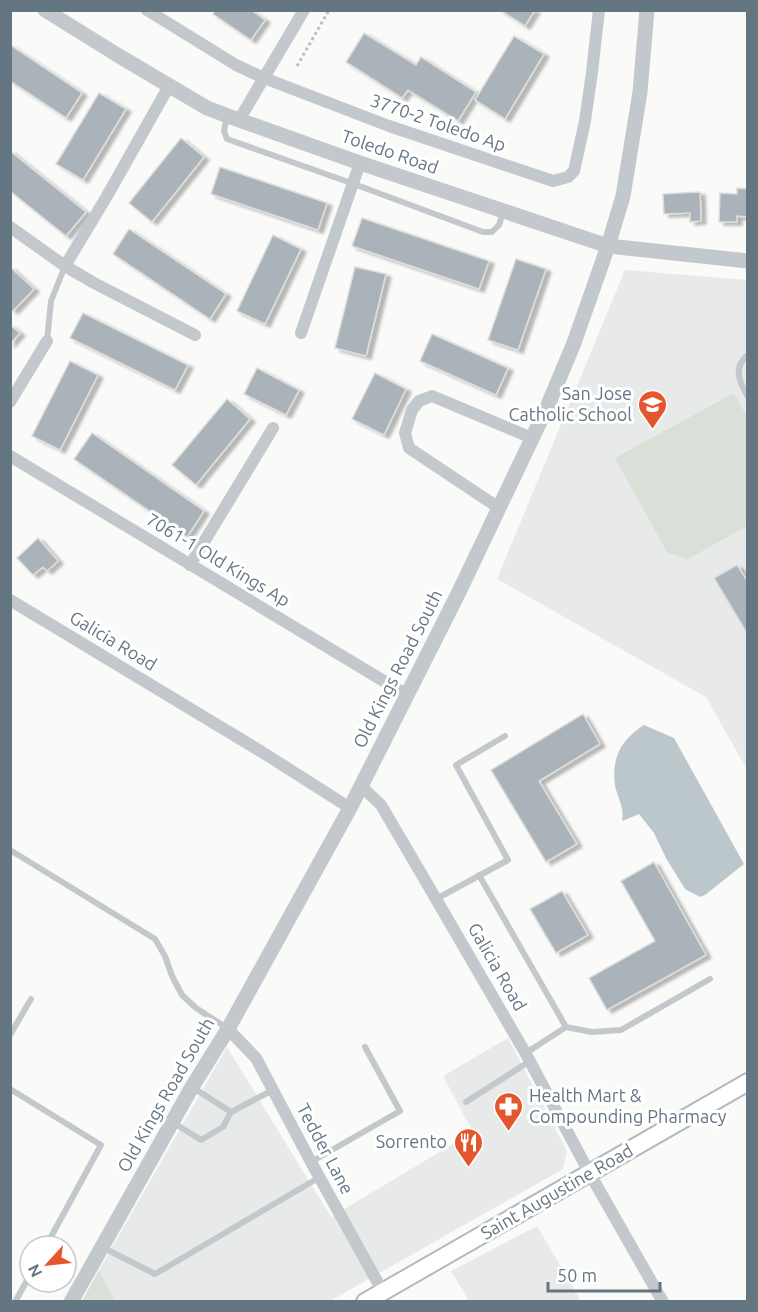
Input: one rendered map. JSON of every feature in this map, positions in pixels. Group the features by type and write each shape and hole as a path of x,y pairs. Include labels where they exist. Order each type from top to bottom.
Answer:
{"main road":[{"name":"Saint Augustine Road","path":"365,1302 747,1082"}],"street":[{"name":"Toledo Road","path":"45,10 207,108 233,118 608,246 747,261"},
{"name":"3770-2 Toledo Ap","path":"147,10 236,65 264,78 389,126 554,181 568,177 574,171 585,121 599,10"},
{"path":"233,118 264,78 304,10"},
{"name":"Old Kings Road South","path":"71,1302 192,1087 228,1029 350,808 548,405 574,343 623,196 640,92 647,10"},
{"path":"65,266 169,86"},
{"path":"301,333 360,163"},
{"path":"10,227 65,266 94,283 195,335"},
{"path":"10,402 47,341"},
{"path":"499,508 409,448 405,433 412,410 419,401 432,396 532,438"},
{"path":"190,565 273,428"},
{"name":"7061-1 Old Kings Ap","path":"10,456 407,695"},
{"name":"Galicia Road","path":"10,600 262,752 350,808"},
{"name":"Galicia Road","path":"361,786 381,805 528,1057 590,1174 663,1302"},
{"name":"Tedder Lane","path":"228,1029 256,1058 383,1292"}],"lane":[{"path":"233,118 224,131 227,139 483,232 492,232 499,225 504,212"},
{"path":"47,341 51,301 65,266"},
{"path":"747,355 739,367 738,376 747,397"},
{"path":"436,899 508,860 456,765 505,736"},
{"path":"10,850 155,939 182,995 196,1008 228,1029"},
{"path":"479,876 566,1027 592,1032 621,1030 711,979"},
{"path":"10,1035 31,999"},
{"path":"466,1102 566,1027"},
{"path":"311,1162 400,1111 365,1047"},
{"path":"192,1087 231,1112"},
{"path":"10,1089 101,1145 53,1234"},
{"path":"172,1122 201,1140 222,1127 231,1112 274,1090"},
{"path":"102,1246 155,1274 320,1178"}],"path":[{"path":"297,66 329,10"}],"shaded area":[{"name":"San Jose Catholic School","path":"625,270 747,280 747,770 706,697 497,579"},
{"path":"734,393 747,417 747,526 688,559 667,552 615,458"},
{"path":"644,725 674,738 744,864 700,897 685,889 654,833 639,814 622,821 622,807 614,775 617,757 624,743"},
{"path":"508,1038 567,1151 563,1169 330,1301 115,1301 99,1270 227,1047 331,1217 473,1132 443,1076"},
{"path":"537,1226 581,1301 469,1301 451,1271"},
{"path":"99,1270 115,1301 82,1301"}],"building":[{"path":"215,10 251,10 265,20 251,40 213,14"},
{"path":"500,10 535,10 525,26"},
{"path":"364,33 416,65 421,57 476,92 458,121 408,90 402,98 346,62"},
{"path":"514,36 544,54 505,119 475,100"},
{"path":"10,45 82,93 66,118 10,81"},
{"path":"99,93 126,109 83,180 56,164"},
{"path":"181,138 204,157 152,222 129,203"},
{"path":"10,151 86,212 66,236 10,191"},
{"path":"220,167 327,203 318,230 211,194"},
{"path":"737,188 748,189 748,217 737,216 737,222 719,222 720,193 737,194"},
{"path":"700,192 701,221 690,222 690,213 664,214 663,194"},
{"path":"362,218 489,261 479,289 352,246"},
{"path":"129,229 226,294 210,319 113,254"},
{"path":"273,235 301,249 265,324 237,311"},
{"path":"516,259 546,269 518,350 488,340"},
{"path":"10,267 34,289 13,311 10,308"},
{"path":"355,267 386,274 366,356 335,348"},
{"path":"83,313 188,365 175,390 70,338"},
{"path":"10,325 20,333 10,344"},
{"path":"432,334 508,368 496,395 420,361"},
{"path":"70,361 98,375 60,450 32,436"},
{"path":"257,368 299,390 286,415 244,394"},
{"path":"375,373 406,389 384,435 352,419"},
{"path":"227,399 250,419 196,485 172,465"},
{"path":"92,433 204,511 187,537 74,459"},
{"path":"38,538 58,561 47,571 43,567 33,575 17,558"},
{"path":"737,565 748,582 748,635 714,578"},
{"path":"583,714 600,744 539,781 577,844 546,862 491,770"},
{"path":"654,862 706,955 607,1010 589,978 655,941 621,881"},
{"path":"562,891 588,935 556,953 530,909"}],"place":[{"name":"San Jose Catholic School","path":"653,430"},
{"name":"Health Mart & Compounding Pharmacy","path":"508,1132"},
{"name":"Sorrento","path":"468,1168"}]}
